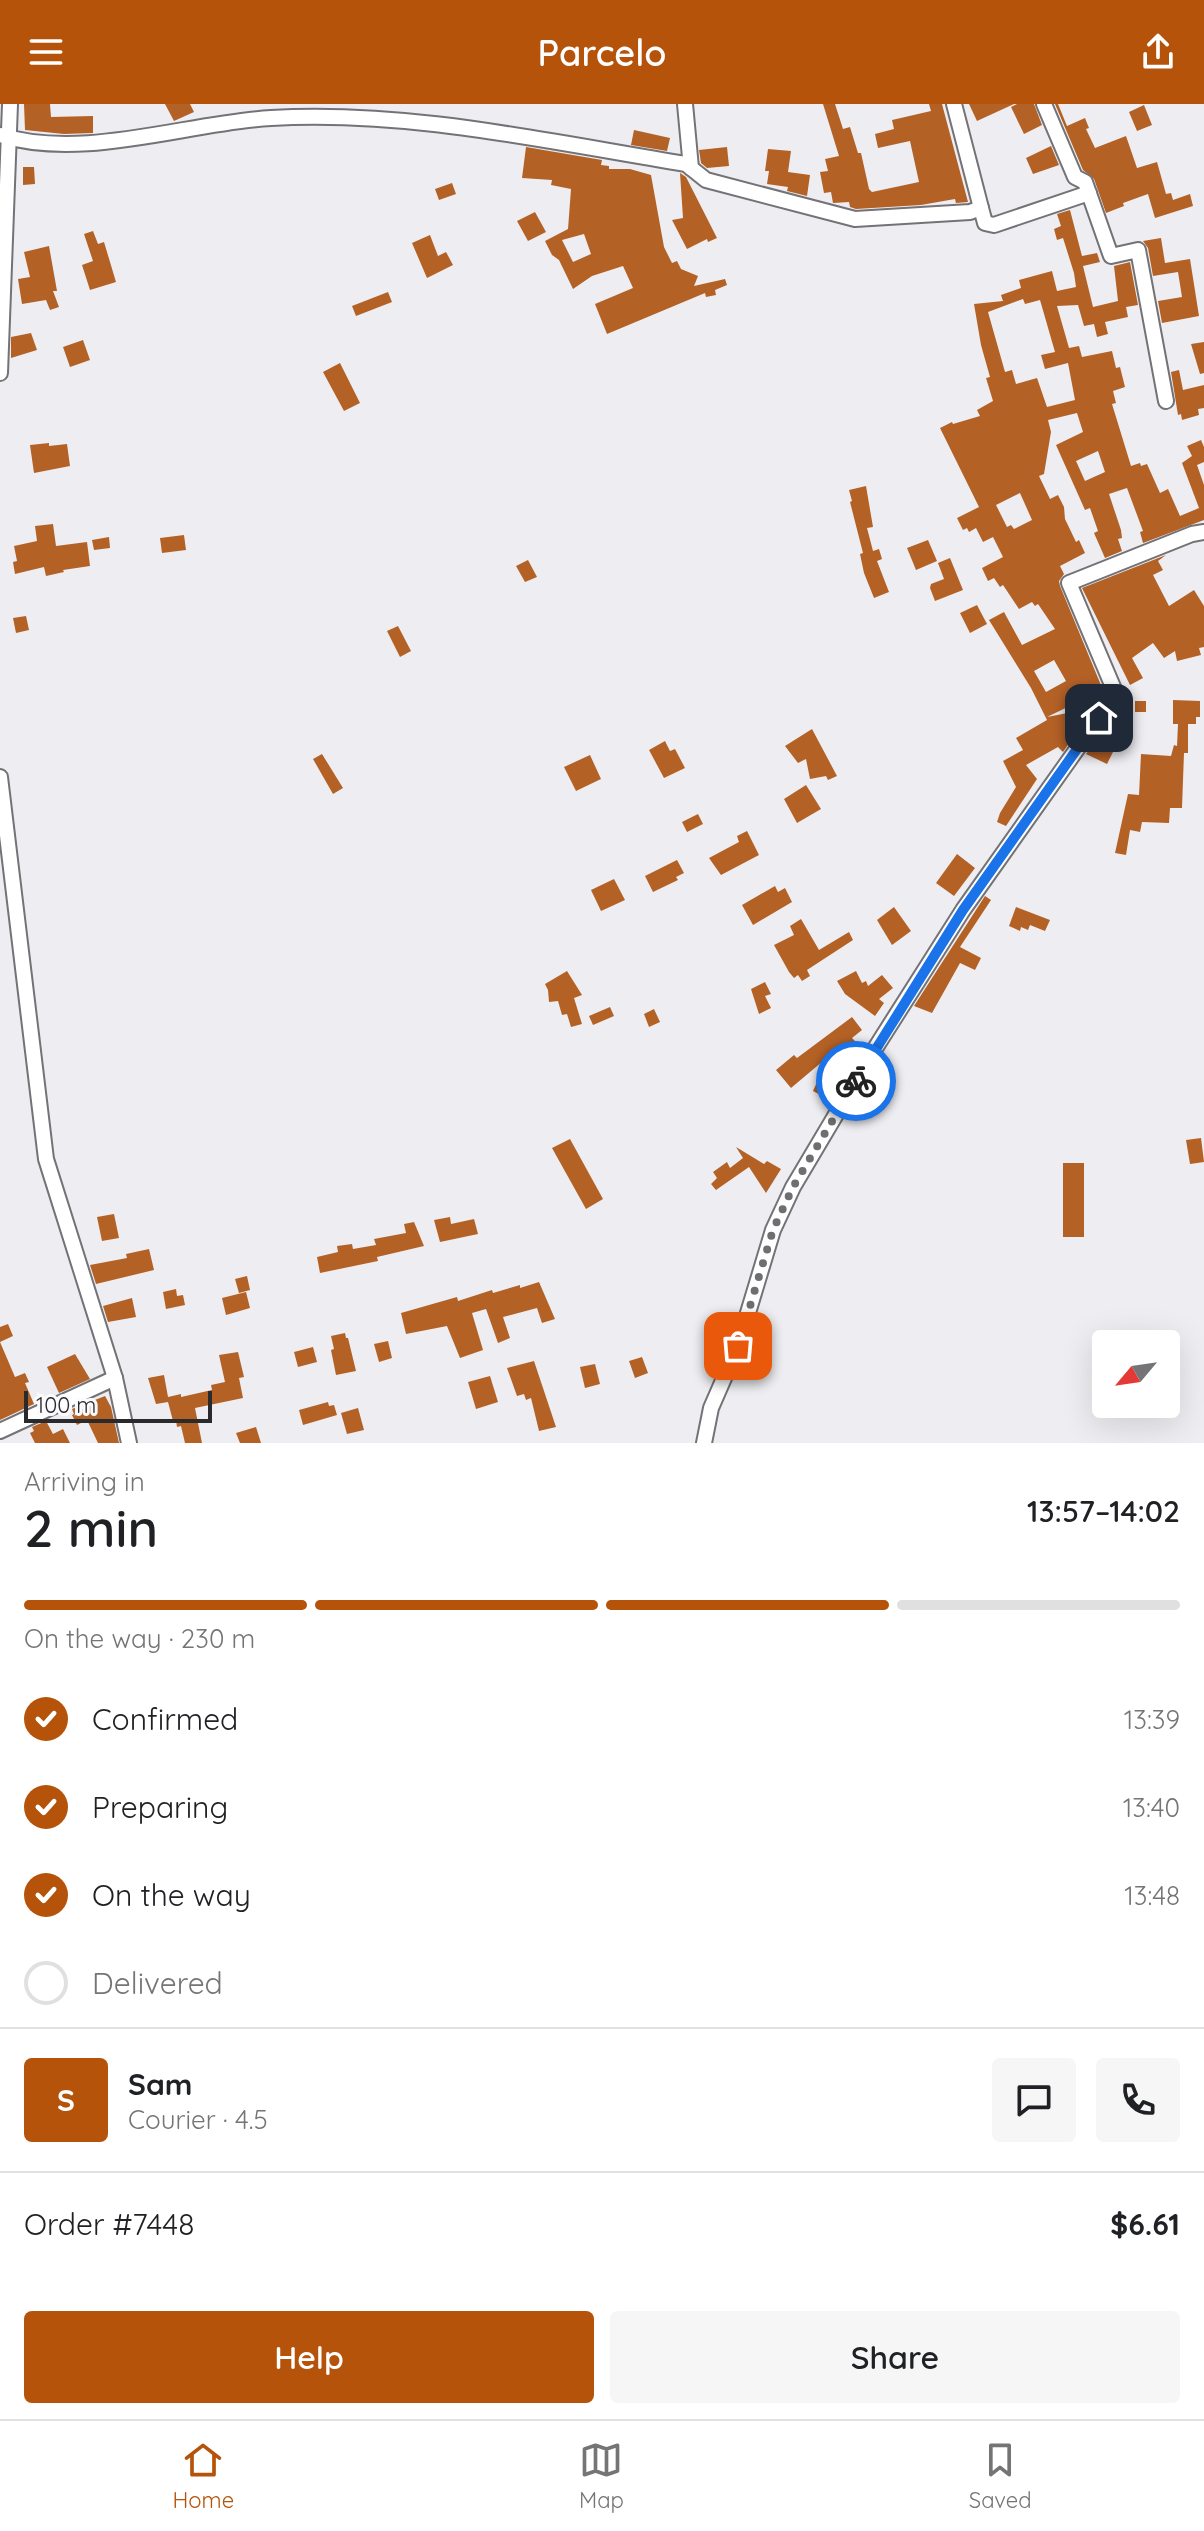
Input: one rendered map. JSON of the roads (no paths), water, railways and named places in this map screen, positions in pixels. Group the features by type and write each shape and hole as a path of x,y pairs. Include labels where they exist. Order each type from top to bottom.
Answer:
{"street":[{"path":"0,373 4,136 10,104"},
{"path":"685,104 691,168"},
{"path":"954,104 985,223 994,225 1089,193"},
{"path":"1044,104 1075,177 1085,182 1111,256 1138,250 1166,401"},
{"path":"4,136 72,145 269,118 362,117 477,130 686,164 706,180 855,219 970,212 981,208"},
{"path":"704,1443 711,1408 738,1346 773,1230 793,1187 963,910 1116,694 1069,583 1204,532"},
{"path":"0,777 46,1159 115,1378 129,1443"},
{"path":"0,1431 115,1378"}]}
